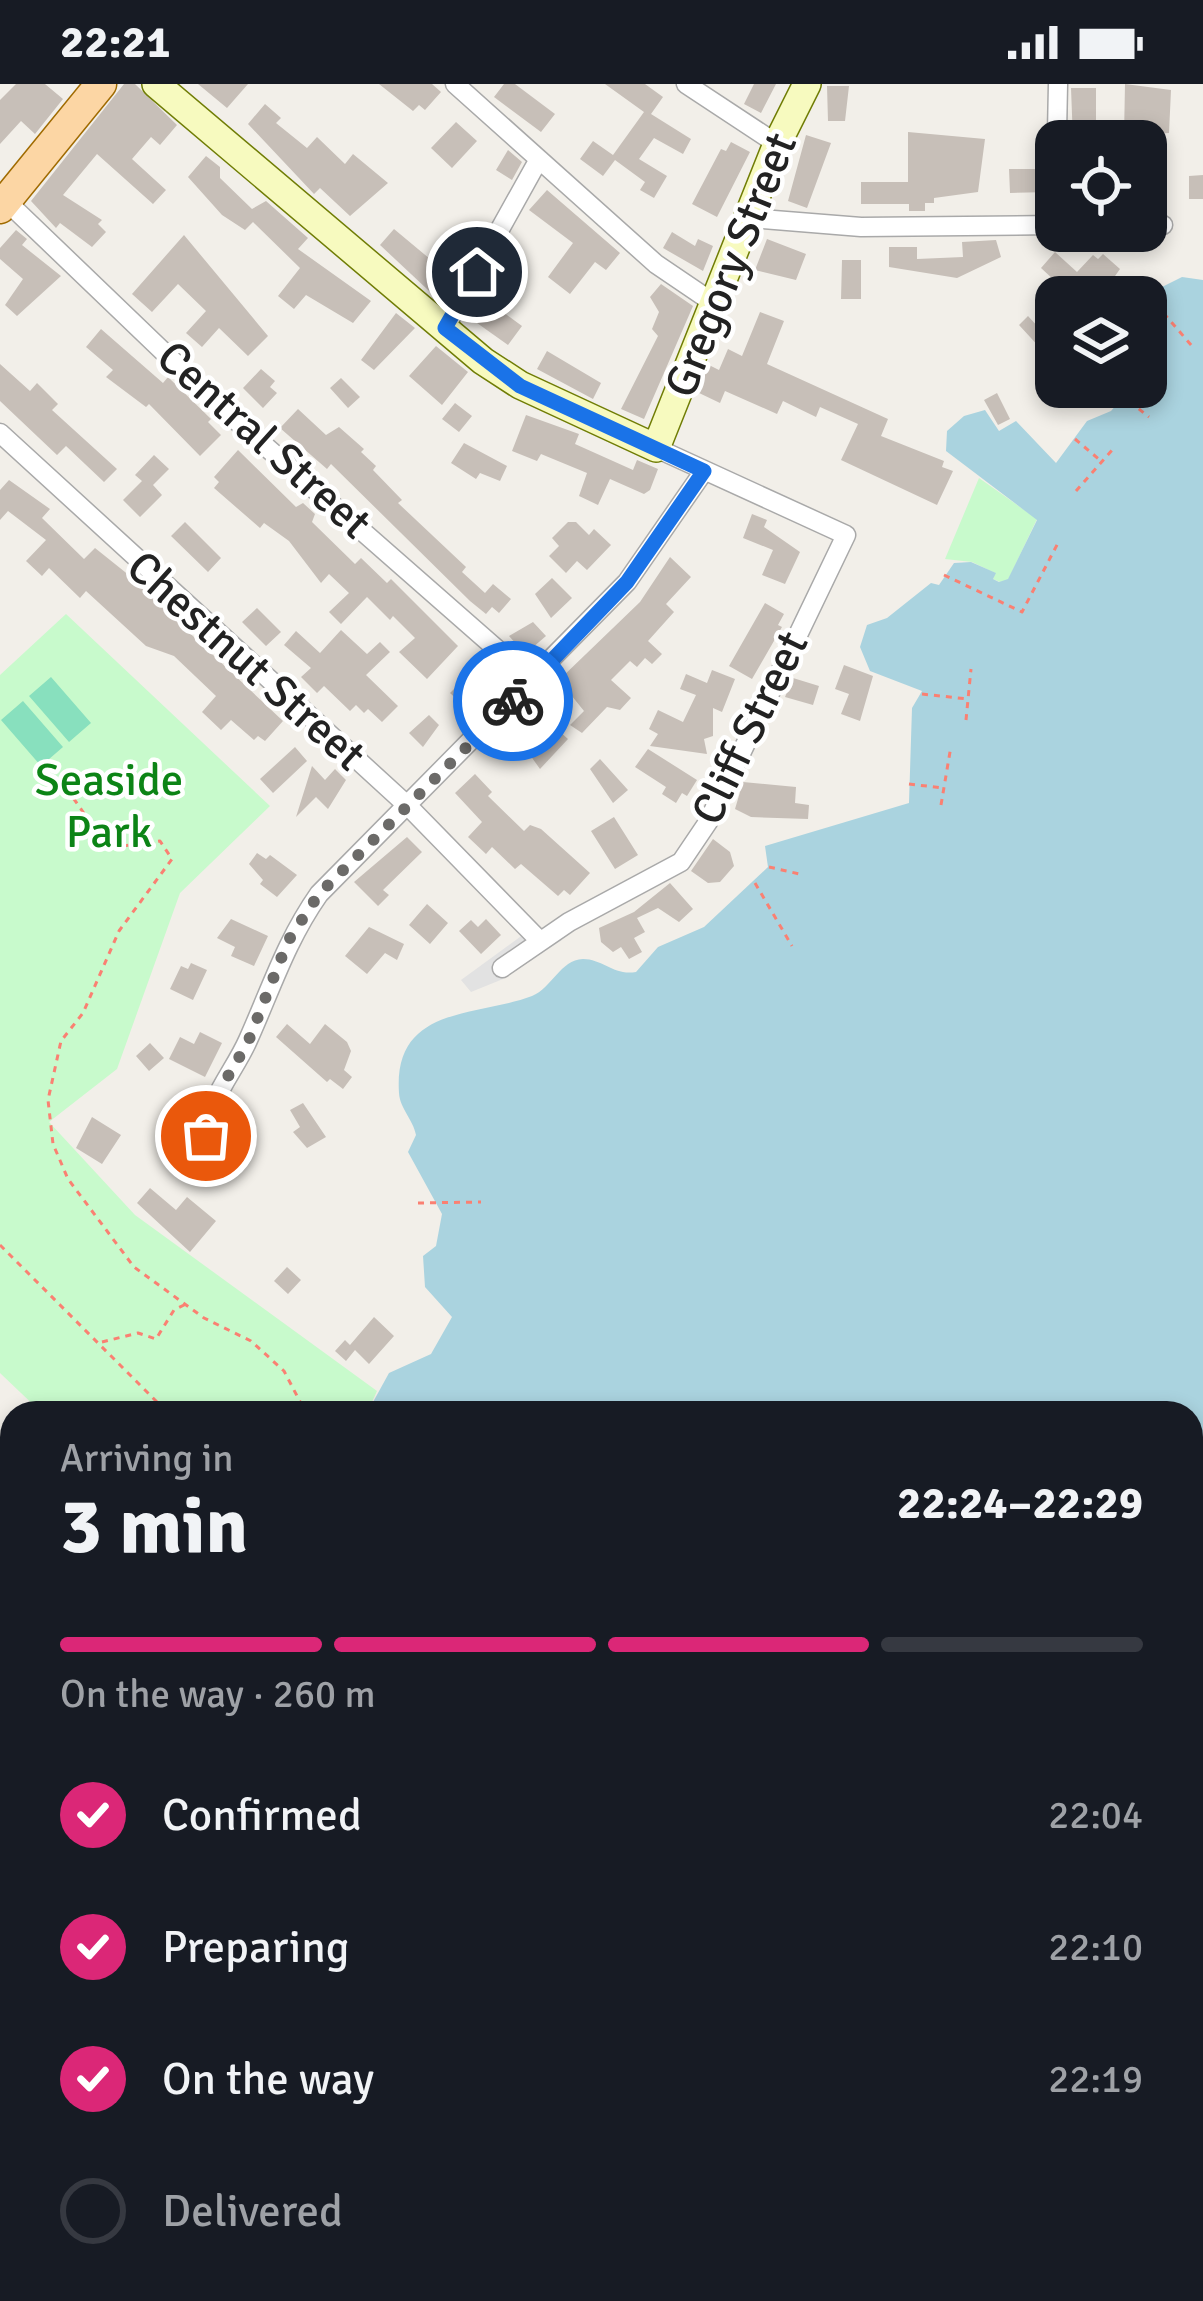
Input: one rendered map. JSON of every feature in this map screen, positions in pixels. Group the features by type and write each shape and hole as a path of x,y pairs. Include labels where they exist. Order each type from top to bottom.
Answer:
{"main road":[{"path":"2,201 101,84"}],"street":[{"path":"156,84 520,386 704,471 627,582 319,894 300,921 248,1042 220,1090 206,1136"},
{"path":"455,84 656,264 715,304"},
{"path":"686,84 777,144"},
{"name":"Gregory Street","path":"656,448 777,144 807,84"},
{"path":"1057,120 1058,84"},
{"path":"445,328 539,159"},
{"name":"Central Street","path":"2,201 223,409 532,680"},
{"path":"750,218 861,227 1035,225"},
{"name":"Chestnut Street","path":"0,434 409,807 540,941"},
{"name":"Cliff Street","path":"502,968 540,941 681,862 708,822 846,535 704,471"}],"path":[{"path":"1167,317 1192,346"},
{"path":"1138,408 1149,417"},
{"path":"1075,439 1102,462"},
{"path":"1076,490 1113,449"},
{"path":"944,575 1022,612 1058,543"},
{"path":"966,720 970,669"},
{"path":"922,694 968,699"},
{"path":"941,805 951,746"},
{"path":"909,784 944,788"},
{"path":"41,792 69,792 102,838 116,848 160,841 172,859 119,931 83,1013 62,1041 48,1120 68,1179 147,1279 267,1355 284,1371 300,1401"},
{"path":"769,867 804,874"},
{"path":"755,884 792,946"},
{"path":"418,1203 481,1202"},
{"path":"0,1244 157,1401"},
{"path":"100,1342 138,1333 156,1340 174,1310 188,1303"}],"green space":[{"path":"979,478 1037,519 1008,580 1000,582 993,579 995,573 972,562 945,559"},
{"name":"Seaside Park","path":"66,614 270,806 180,893 117,1069 49,1122 135,1215 377,1391 372,1401 29,1401 0,1373 0,675"},
{"path":"51,677 91,723 69,742 29,696"},
{"path":"23,701 63,747 41,766 1,720"}],"shaded area":[{"path":"524,934 562,940 503,979 471,992 461,980"}],"water":[{"path":"1182,277 1203,280 1203,1401 374,1401 389,1373 431,1354 452,1317 425,1287 423,1256 436,1246 442,1214 408,1152 416,1135 399,1093 401,1064 410,1044 443,1019 532,996 575,961 590,960 621,972 636,972 658,947 704,927 768,867 765,846 909,803 912,708 922,691 870,671 860,647 867,625 887,618 931,583 939,585 954,563 971,562 996,573 993,579 999,582 1008,579 1037,520 946,451 947,431 964,416 985,410 999,431 1016,421 1056,463 1087,421 1111,411 1167,408 1167,284"}],"building":[{"path":"16,84 45,84 63,99 35,134 21,121 0,144 0,100"},
{"path":"124,84 135,84 177,125 160,145 151,137 132,159 166,190 153,204 97,154 63,195 102,220 98,224 106,232 92,247 60,223 56,228 31,201"},
{"path":"198,84 248,84 227,108"},
{"path":"379,84 432,84 441,92 425,110 419,105 413,111"},
{"path":"504,84 515,84 555,114 541,132 494,97"},
{"path":"605,84 645,84 663,97 651,114 691,139 683,154 654,138 639,159 667,176 654,198 640,190 645,182 615,160 603,176 580,159 593,141 613,155 644,112"},
{"path":"754,84 776,84 761,113 744,104"},
{"path":"1125,84 1171,90 1169,133 1167,120 1124,120"},
{"path":"827,86 849,86 845,121 828,121"},
{"path":"1071,88 1096,88 1096,120 1072,120"},
{"path":"265,104 281,118 276,123 307,148 317,137 345,164 353,154 388,183 350,216 320,188 314,194 248,124"},
{"path":"456,122 477,141 452,168 431,148"},
{"path":"908,132 985,139 978,192 934,198 934,203 925,203 925,211 909,211 909,204 861,204 861,182 908,182"},
{"path":"806,135 831,143 807,208 788,201"},
{"path":"731,142 750,152 717,217 692,204 721,149 726,151"},
{"path":"508,150 522,162 512,180 496,170"},
{"path":"206,156 220,167 220,178 252,209 266,201 308,238 298,249 371,301 353,323 306,295 294,309 278,296 300,268 253,222 245,230 222,215 188,177"},
{"path":"1009,169 1035,169 1035,192 1010,193"},
{"path":"1203,175 1203,199 1189,199 1189,176"},
{"path":"547,190 620,253 606,270 595,262 570,294 548,277 573,243 529,210"},
{"path":"394,229 442,269 450,260 461,271 443,304 380,245"},
{"path":"16,230 27,239 22,245 61,276 17,316 5,305 23,279 0,259 0,248"},
{"path":"672,232 695,246 698,239 713,246 703,271 663,248"},
{"path":"184,235 268,336 248,356 219,328 202,347 186,333 206,311 178,284 152,312 132,294"},
{"path":"767,239 806,254 796,280 755,270"},
{"path":"996,240 1001,257 957,278 889,267 889,247 917,247 917,259 963,257 962,242"},
{"path":"1055,252 1077,272 1093,255 1098,259 1103,254 1120,269 1115,276 1050,276 1041,268"},
{"path":"842,260 861,260 861,299 841,299"},
{"path":"489,277 504,288 492,304 522,326 508,345 477,323 486,311 475,303"},
{"path":"661,284 693,306 644,419 621,409 658,336 652,329 659,312 650,297"},
{"path":"760,312 784,321 767,364 888,419 881,436 944,461 942,467 953,471 937,505 841,460 858,424 820,407 816,417 783,401 777,414 725,391 720,403 697,392 709,365 719,370 728,349 742,356"},
{"path":"396,313 415,328 374,370 361,360"},
{"path":"1028,316 1035,324 1035,342 1019,325"},
{"path":"101,329 163,383 168,377 211,419 208,422 221,435 200,456 149,404 146,407 106,377 113,370 86,347"},
{"path":"436,346 468,372 442,405 409,376"},
{"path":"547,351 601,383 593,399 537,369"},
{"path":"0,364 30,391 37,383 58,404 52,410 117,469 104,482 66,446 57,455 0,401"},
{"path":"261,369 275,381 270,387 277,393 263,408 243,388"},
{"path":"341,378 360,397 348,408 330,388"},
{"path":"997,393 1010,419 998,425 984,400"},
{"path":"455,403 472,416 459,432 442,419"},
{"path":"298,409 326,435 339,427 364,449 361,452 376,466 373,470 402,500 398,503 466,567 462,572 485,593 493,584 511,599 499,613 492,607 486,614 470,601 331,464 327,469 280,428"},
{"path":"526,415 579,434 575,444 633,470 637,460 658,469 650,490 644,494 610,479 598,505 579,496 587,473 541,454 537,461 512,451"},
{"path":"464,443 507,466 500,481 480,473 476,479 451,463"},
{"path":"238,450 296,507 303,503 315,514 312,522 355,564 361,558 387,583 391,579 458,646 427,679 399,652 415,638 393,616 390,620 367,597 341,624 329,612 349,593 329,574 321,583 289,541 264,523 260,528 214,488 219,482 214,477"},
{"path":"154,455 169,469 153,485 162,495 140,517 123,500 142,481 135,475"},
{"path":"9,480 50,509 42,518 84,559 95,548 125,572 283,721 265,741 258,736 254,740 231,720 221,730 202,712 216,696 174,656 146,646 86,591 80,598 49,568 42,576 26,561 46,540 8,511 0,520 0,490"},
{"path":"752,514 767,520 764,527 800,552 785,584 762,575 773,550 743,538"},
{"path":"185,522 221,558 208,572 171,536"},
{"path":"568,522 576,522 589,535 594,529 611,545 587,570 577,561 566,573 549,556 559,546 552,538"},
{"path":"670,557 691,577 666,604 674,612 648,641 662,654 652,664 645,658 637,667 630,661 611,680 631,698 620,710 607,707 582,733 570,725 584,711 559,680 640,602"},
{"path":"552,578 572,598 551,618 535,594"},
{"path":"765,603 784,614 778,625 782,627 752,679 729,666"},
{"path":"257,608 281,632 266,646 242,622"},
{"path":"533,622 546,636 525,654 509,636"},
{"path":"341,630 367,654 380,642 390,652 366,675 398,706 382,722 368,709 364,713 356,705 350,711 324,686 317,693 301,677 311,668 284,645 296,631 320,653"},
{"path":"844,665 873,676 860,721 841,714 849,694 835,689"},
{"path":"712,670 735,679 722,712 713,708 713,736 704,739 707,754 650,746 658,734 649,729 658,710 683,722 696,695 680,689 686,674 707,683"},
{"path":"466,677 480,690 464,706 450,693"},
{"path":"793,678 819,686 813,705 785,697"},
{"path":"429,715 439,725 423,747 409,733"},
{"path":"549,722 568,739 540,769 525,748"},
{"path":"295,747 307,761 273,793 260,779"},
{"path":"648,749 697,780 687,796 682,793 676,803 662,794 666,787 635,767"},
{"path":"600,759 628,790 613,803 590,769"},
{"path":"312,766 325,780 335,769 346,780 328,809 316,797 296,817"},
{"path":"475,774 492,792 488,796 524,831 530,825 541,829 590,873 570,895 564,890 558,896 521,864 515,869 492,847 486,854 468,837 482,822 455,793"},
{"path":"743,782 796,787 795,803 809,805 808,819 751,817 735,809"},
{"path":"614,817 638,855 615,869 591,831"},
{"path":"407,837 422,852 383,890 389,895 378,906 354,882"},
{"path":"713,839 730,852 734,866 720,882 708,883 691,871"},
{"path":"257,853 266,859 270,855 297,875 277,897 260,884 263,880 249,864"},
{"path":"670,883 693,909 679,922 658,908 637,918 645,932 634,938 642,952 629,959 621,947 613,952 601,942 599,928 634,912"},
{"path":"427,904 448,923 430,944 409,925"},
{"path":"231,919 268,936 254,966 231,956 235,947 217,938"},
{"path":"486,919 501,935 481,954 459,931 471,920 478,927"},
{"path":"369,927 404,944 397,960 385,953 367,974 345,956"},
{"path":"191,963 207,970 193,1000 170,989 181,966 188,969"},
{"path":"287,1024 310,1044 325,1024 347,1042 351,1051 344,1070 352,1077 343,1089 330,1079 327,1082 276,1037"},
{"path":"200,1032 222,1043 205,1077 169,1059 180,1037 194,1044"},
{"path":"150,1043 164,1058 149,1071 136,1056"},
{"path":"303,1103 326,1137 307,1148 293,1132 300,1127 290,1110"},
{"path":"92,1117 121,1135 102,1164 76,1148"},
{"path":"150,1188 176,1210 187,1197 216,1221 190,1252 137,1203"},
{"path":"287,1267 301,1280 288,1294 274,1281"},
{"path":"374,1317 394,1336 369,1364 355,1350 346,1361 335,1351 345,1340 350,1345"}],"way so far":[{"path":"206,1136 220,1090 248,1042 288,941 319,894 513,701"}],"route":[{"path":"477,272 445,328 520,386 704,471 627,582 513,701"}]}
